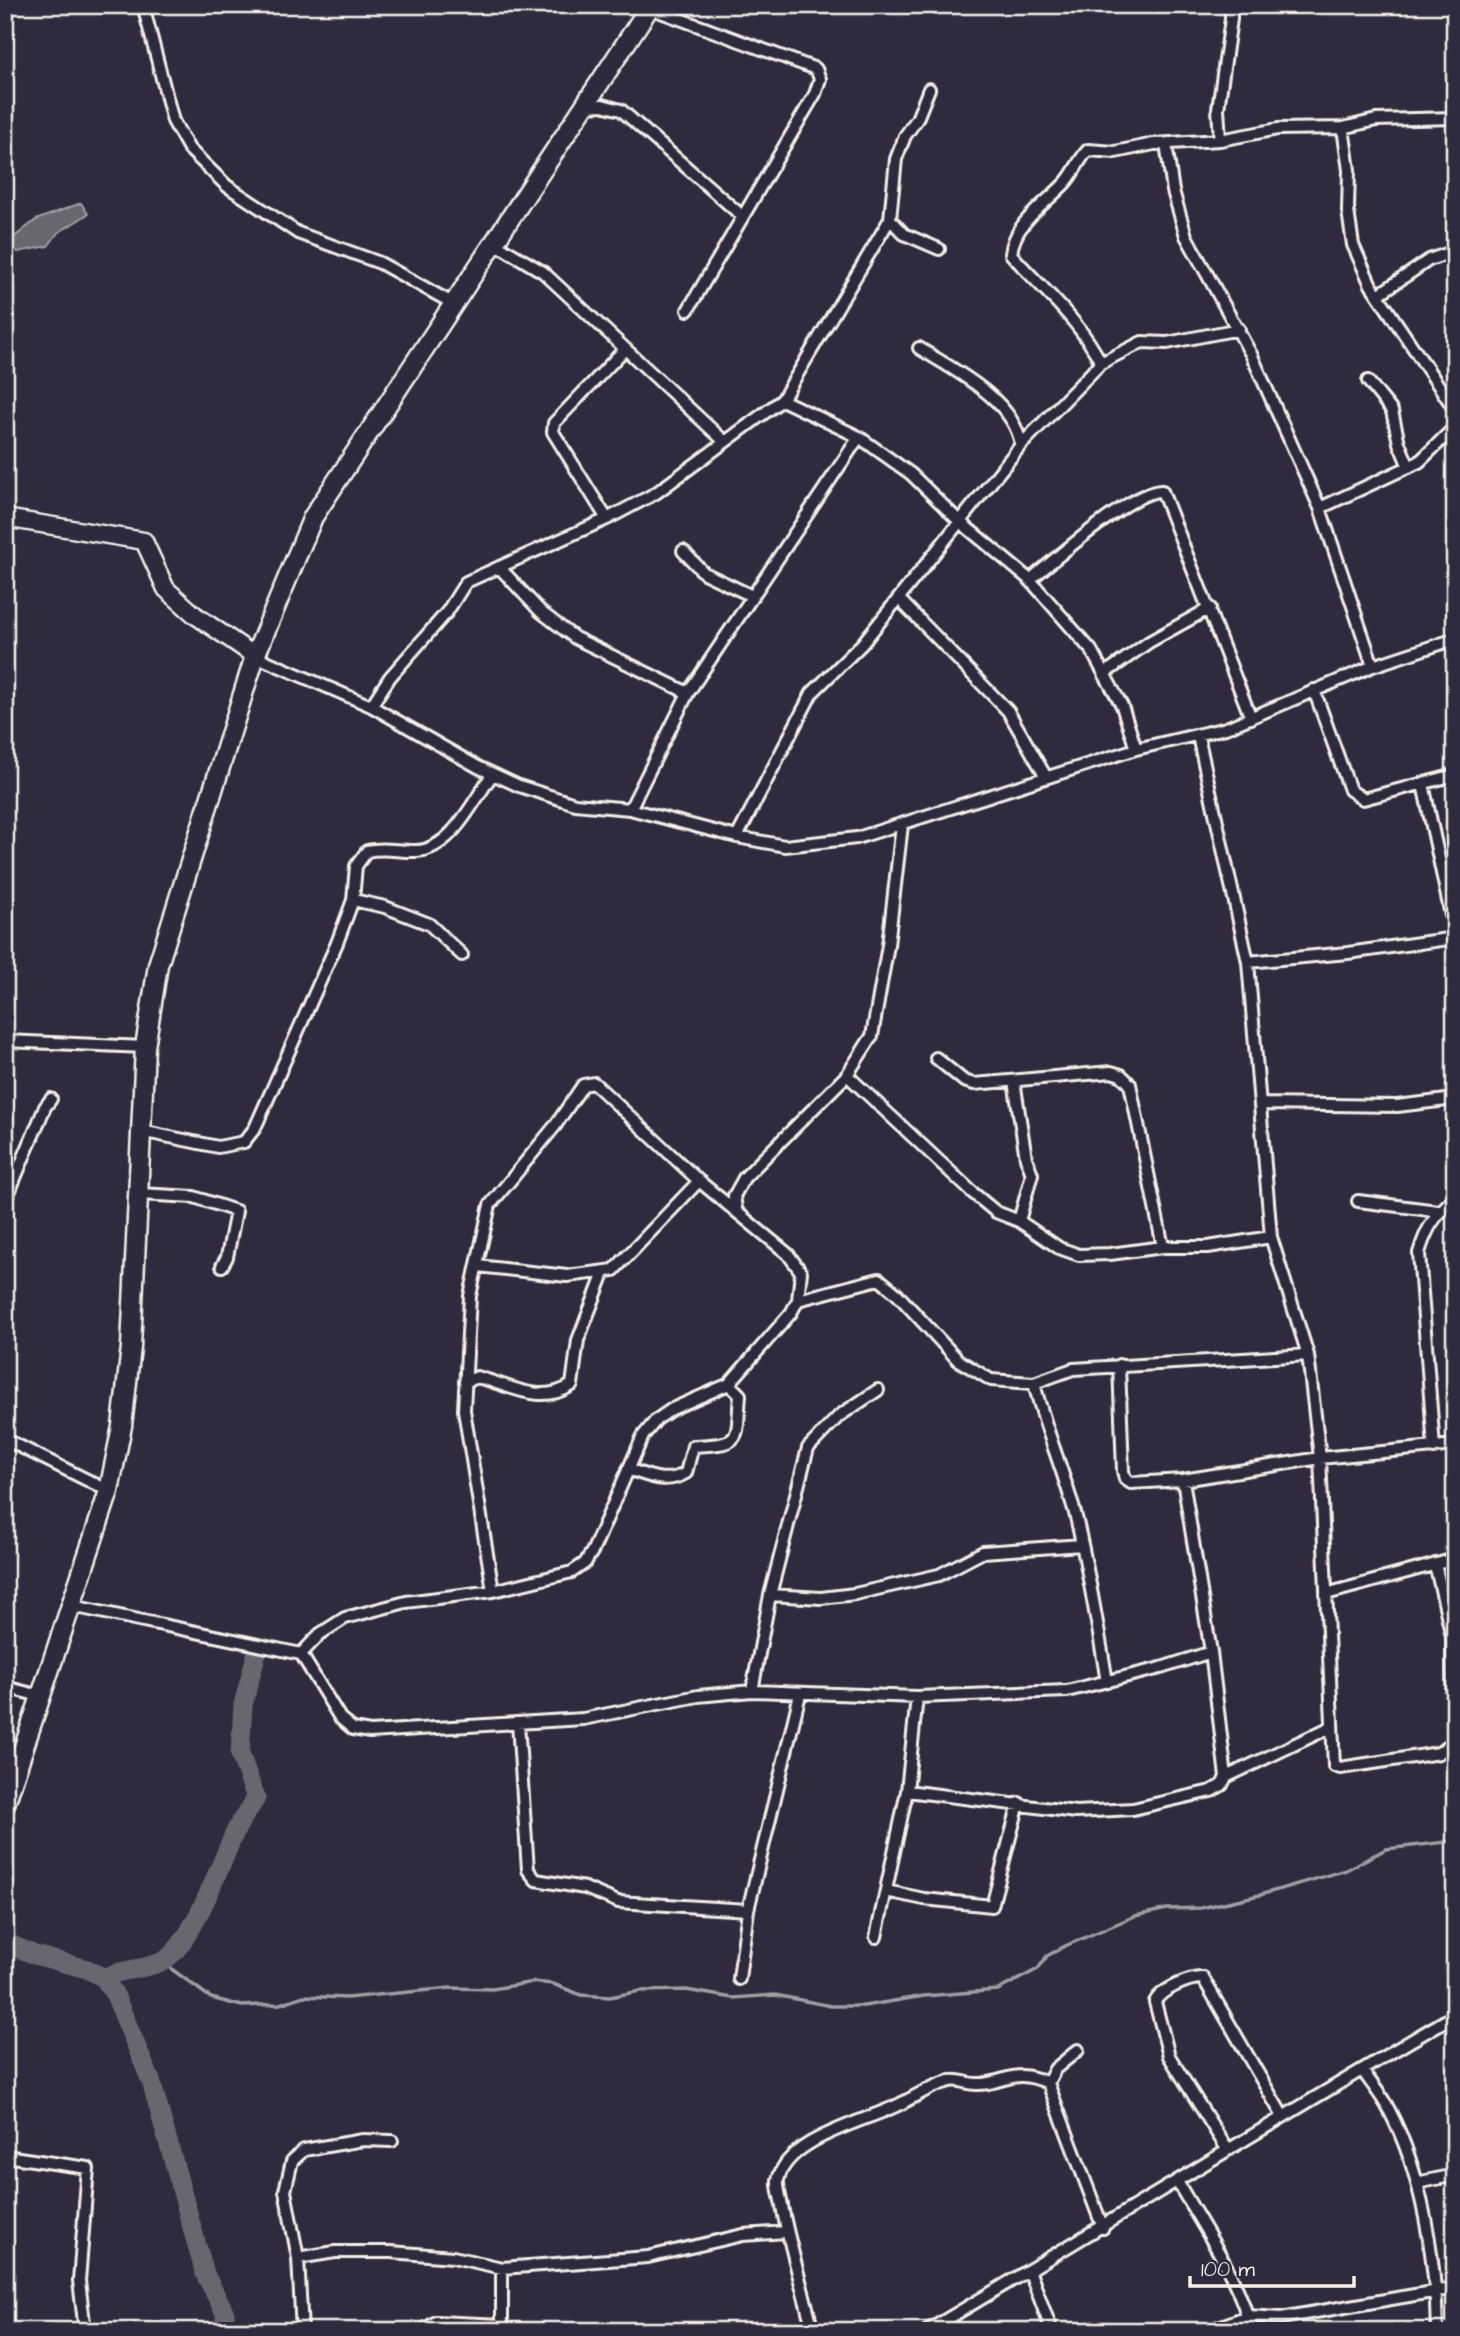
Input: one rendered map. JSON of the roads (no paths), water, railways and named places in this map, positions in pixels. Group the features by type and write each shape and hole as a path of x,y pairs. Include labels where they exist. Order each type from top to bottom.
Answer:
{"main road":[{"path":"5,1804 108,1491 122,1426 129,1360 145,1047 158,965 255,656 313,517 651,7"}],"street":[{"path":"143,5 173,121 189,149 227,186 298,233 380,263 454,304"},
{"path":"1220,140 1218,109 1231,19 1231,9 1224,5"},
{"path":"651,7 816,69 820,79 815,94 688,310"},
{"path":"372,706 390,677 447,612 466,582 656,494 782,400 890,219 896,159 929,89"},
{"path":"587,106 602,105 621,110 741,216"},
{"path":"1101,363 1068,312 1011,254 1013,239 1047,198 1067,181 1087,150 1115,152 1166,144 1220,140 1278,129 1343,128 1376,120 1455,118"},
{"path":"1343,128 1349,170 1348,211 1353,245 1378,295 1455,410"},
{"path":"1166,144 1173,191 1186,236 1239,329 1320,508 1373,666"},
{"path":"890,219 904,234 939,249"},
{"path":"494,243 543,272 724,441"},
{"path":"1378,295 1429,260 1455,251"},
{"path":"737,837 813,693 862,644 1021,444 1101,363 1142,342 1167,343 1239,329"},
{"path":"919,348 982,390 1015,421 1021,444"},
{"path":"607,519 553,432 554,423 624,350"},
{"path":"1368,380 1392,411 1399,443 1409,467"},
{"path":"782,400 859,438 911,474 959,521 1030,580 1091,650 1122,706 1136,748"},
{"path":"1320,508 1419,462 1455,427"},
{"path":"630,809 688,692 859,438"},
{"path":"1030,580 1100,523 1150,493 1162,491 1251,718"},
{"path":"5,518 144,541 166,589 195,615 255,656 372,706 492,775 575,804 630,809 737,837 785,846 822,844 902,825 1136,748 1198,736 1251,718 1373,666 1455,639"},
{"path":"683,551 704,573 752,596"},
{"path":"499,567 541,612 575,638 688,692"},
{"path":"899,599 1008,711 1046,777"},
{"path":"1104,674 1149,642 1210,608"},
{"path":"1314,690 1355,796 1363,799 1455,775"},
{"path":"1198,736 1248,962 1271,1237 1308,1355 1320,1458 1332,1761 1340,1768 1439,1752 1450,1747 1453,1742 1452,1636 1435,1564"},
{"path":"141,1131 218,1147 244,1142 260,1115 337,943 352,900 356,866 367,851 383,848 418,851 442,844 492,775"},
{"path":"1248,962 1348,953 1455,936 1423,784"},
{"path":"736,1208 734,1196 744,1178 847,1075 872,1036 888,945 902,825"},
{"path":"352,900 385,907 429,924 463,955"},
{"path":"5,1041 145,1047"},
{"path":"936,1058 964,1081 974,1084 1085,1073 1111,1072 1121,1075 1130,1084 1163,1247"},
{"path":"847,1075 996,1212 1019,1221 1059,1248 1079,1255 1163,1247 1208,1247 1271,1237"},
{"path":"1014,1082 1026,1158 1032,1174 1019,1221"},
{"path":"301,1654 320,1634 345,1618 406,1602 493,1591 551,1579 585,1563 643,1436 656,1420 729,1384 791,1313 798,1300 801,1272 788,1254 736,1208 699,1181 594,1083 583,1085 555,1126 490,1205 470,1296 464,1410 493,1591"},
{"path":"5,1202 45,1107 51,1099"},
{"path":"1260,1104 1397,1106 1455,1099"},
{"path":"478,1266 567,1276 614,1270 699,1181"},
{"path":"139,1194 194,1197 236,1210 227,1257 222,1266"},
{"path":"1358,1201 1438,1211"},
{"path":"1434,1448 1419,1253 1424,1234 1438,1211 1453,1202"},
{"path":"465,1382 477,1377 517,1390 540,1394 558,1394 572,1385 578,1340 604,1273"},
{"path":"798,1300 879,1279 897,1294 958,1360 991,1380 1034,1383 1073,1369 1308,1355"},
{"path":"1119,1365 1125,1479 1131,1483 1183,1480 1320,1458 1455,1445"},
{"path":"1034,1383 1082,1545 1107,1682"},
{"path":"628,1469 661,1480 675,1480 686,1473 693,1446 731,1442 737,1436 739,1426 740,1395 729,1384"},
{"path":"752,1691 770,1595 808,1448 839,1416 878,1390"},
{"path":"5,1439 108,1491"},
{"path":"906,1791 1076,1812 1133,1809 1211,1791 1222,1785 1226,1777 1211,1652 1183,1480"},
{"path":"770,1595 821,1598 855,1594 939,1575 983,1552 1082,1545"},
{"path":"1326,1594 1455,1559"},
{"path":"72,1606 301,1654 340,1718 353,1729 370,1732 583,1719 698,1696 752,1691 917,1697 1027,1695 1067,1691 1107,1682 1211,1652"},
{"path":"5,1687 40,1696"},
{"path":"739,1979 748,1910 800,1693"},
{"path":"876,1937 906,1791 917,1697"},
{"path":"518,1723 528,1870 536,1880 585,1888 618,1902 748,1910"},
{"path":"1226,1777 1331,1727"},
{"path":"886,1891 924,1899 992,1906 1019,1803"},
{"path":"1227,2149 1169,2056 1155,2002 1160,1994 1195,1978 1203,1978 1282,2115"},
{"path":"927,2331 1178,2183 1282,2115 1455,2015"},
{"path":"1048,2083 1055,2069 1077,2049"},
{"path":"1362,2070 1389,2110 1417,2183 1437,2289 1437,2331"},
{"path":"813,2331 786,2232 778,2182 790,2159 817,2138 903,2103 916,2093 950,2081 963,2080 976,2084 1010,2076 1034,2076 1048,2083 1103,2228"},
{"path":"302,2331 298,2258 285,2191 297,2154 363,2140 392,2141"},
{"path":"5,2156 88,2168 79,2281 85,2331"},
{"path":"1417,2183 1455,2175"},
{"path":"1178,2183 1221,2260 1248,2316 1251,2331"},
{"path":"298,2258 335,2252 391,2252 453,2257 502,2267 648,2257 743,2235 786,2232"},
{"path":"422,2331 436,2322 502,2328 502,2267"},
{"path":"1029,2270 1052,2331"},
{"path":"1208,2331 1248,2316 1281,2318 1455,2288"}],"waterway":[{"path":"104,1978 118,1972 154,1965 173,1954 194,1922 236,1830 256,1798 240,1754 243,1705 258,1648"},
{"path":"162,1962 211,1998 242,2006 280,2004 304,1996 346,1998 451,1988 492,1989 534,1982 553,1984 581,1995 610,1997 640,1991 686,1990 733,1998 775,1995 831,2006 864,2006 924,1996 998,1990 1038,1969 1047,1956 1065,1946 1135,1916 1167,1909 1201,1908 1260,1895 1346,1870 1386,1849 1455,1841"},
{"path":"5,1942 35,1955 87,1969 104,1978 115,1995 151,2081 205,2274 225,2313 225,2331"}]}
